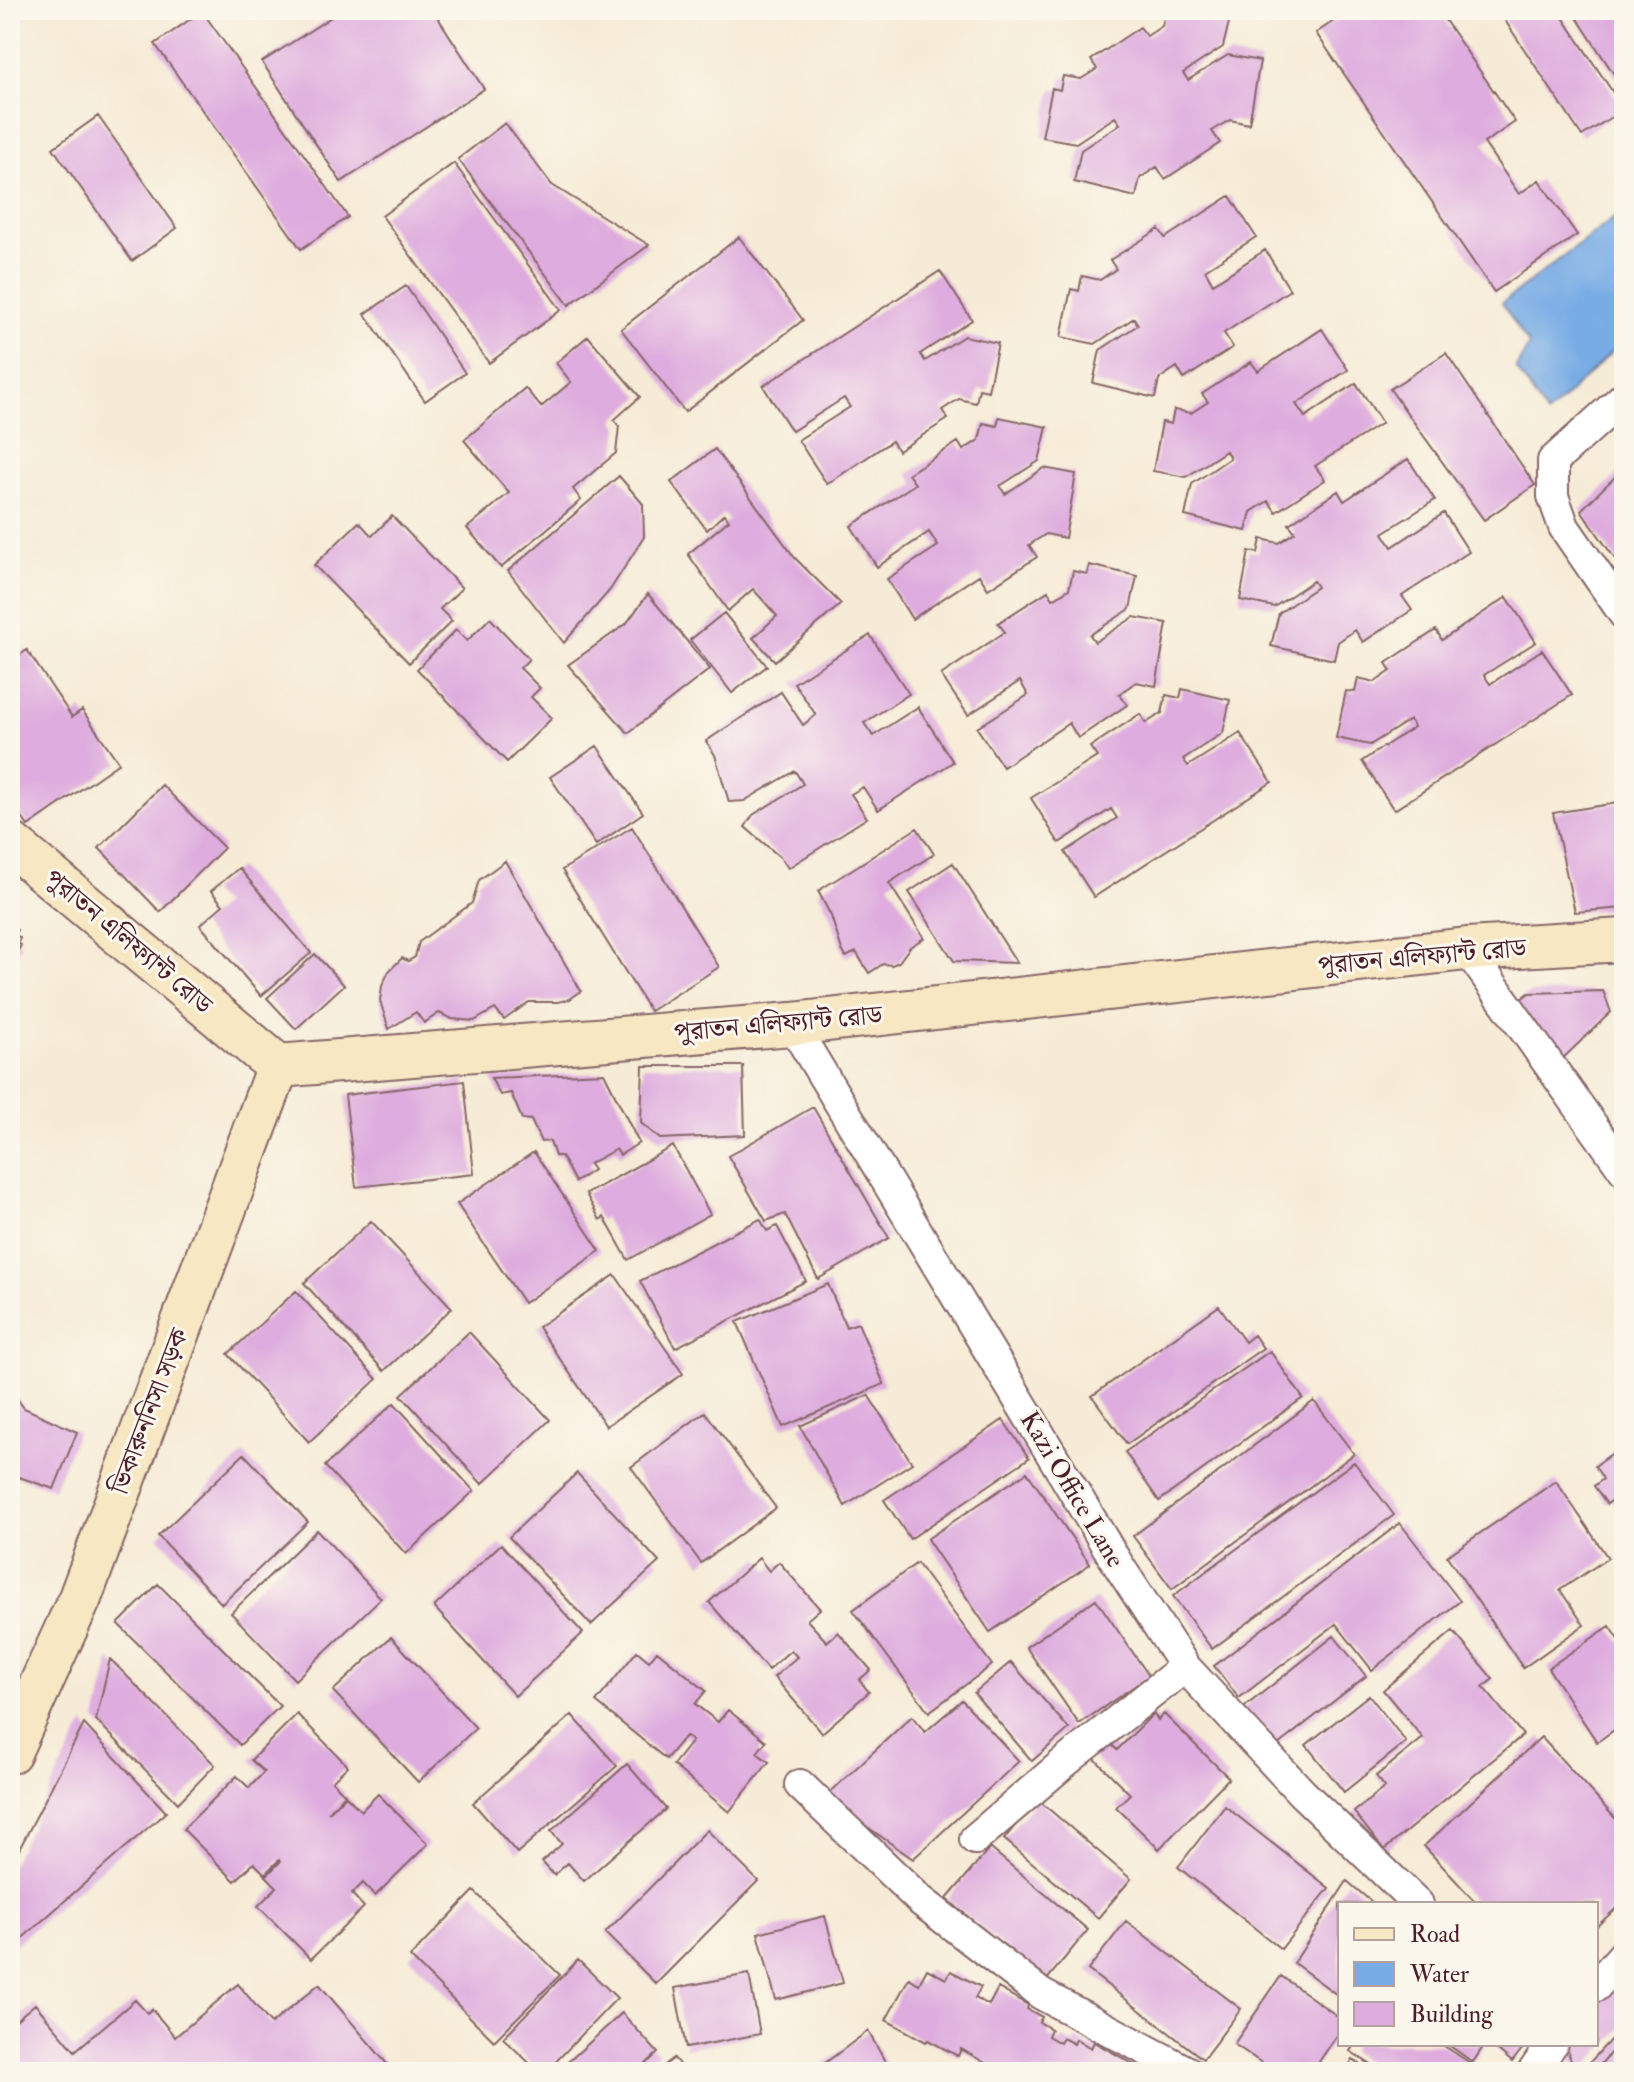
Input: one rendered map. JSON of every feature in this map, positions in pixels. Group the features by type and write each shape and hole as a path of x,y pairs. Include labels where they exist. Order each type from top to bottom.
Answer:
{"street":[{"path":"1624,397 1553,461 1553,496 1564,527 1624,614"},
{"name":"পুরাতন এলিফ্যান্ট রোড","path":"10,843 278,1066 792,1024 1467,949 1624,940"},
{"path":"1467,949 1624,1170"},
{"name":"Kazi Office Lane","path":"792,1024 1119,1566 1185,1667 1302,1793 1416,1902"},
{"name":"ভিকারুননিসা সড়ক","path":"10,1752 80,1598 278,1066"},
{"path":"975,1839 1065,1762 1185,1667"},
{"path":"800,1785 920,1900 1041,1994 1188,2072"},
{"path":"1598,1984 1624,1954"},
{"path":"1533,2072 1551,2046"}],"water":[{"path":"1622,212 1624,340 1547,415 1516,368 1529,345 1502,303"}],"building":[{"path":"342,10 433,10 484,89 341,182 262,62"},
{"path":"1166,10 1214,10 1231,14 1223,47 1183,73 1188,80 1228,55 1260,61 1249,124 1230,120 1212,131 1220,143 1165,179 1157,167 1140,178 1136,197 1074,182 1081,150 1120,124 1115,117 1076,143 1042,137 1052,88 1060,90 1063,76 1081,79 1097,69 1091,60 1140,27 1147,36 1162,26"},
{"path":"1350,10 1438,10 1515,122 1484,143 1519,194 1539,180 1577,235 1494,292 1316,33"},
{"path":"1498,10 1558,10 1624,109 1582,136"},
{"path":"1572,10 1624,10 1624,89 1600,53"},
{"path":"202,11 348,217 301,249 155,44"},
{"path":"98,116 177,228 132,261 53,148"},
{"path":"505,123 552,185 649,245 569,305 458,159"},
{"path":"454,163 561,310 489,363 382,216"},
{"path":"1230,196 1256,237 1205,270 1213,284 1265,250 1290,290 1224,333 1233,347 1184,379 1177,367 1159,379 1155,398 1093,383 1100,350 1138,325 1134,318 1095,344 1061,337 1071,289 1079,291 1082,276 1100,280 1116,269 1110,260 1159,229 1165,238"},
{"path":"739,237 803,320 685,412 621,329"},
{"path":"940,271 972,320 920,354 925,361 964,336 998,343 988,391 979,389 976,403 959,399 942,410 948,419 898,451 892,441 827,484 798,440 850,407 844,398 792,431 763,386"},
{"path":"406,286 465,373 425,401 365,314"},
{"path":"1322,329 1348,370 1296,404 1305,417 1356,383 1382,423 1315,466 1325,480 1276,512 1268,501 1251,512 1246,531 1185,516 1192,484 1230,458 1226,451 1186,477 1153,471 1162,422 1171,424 1174,410 1191,413 1208,402 1202,394 1251,362 1258,371"},
{"path":"588,336 640,397 614,420 619,426 616,453 573,489 581,500 501,568 467,528 509,493 464,440 525,388 541,407 571,382 556,363"},
{"path":"1446,353 1535,485 1484,520 1390,389"},
{"path":"999,417 1047,427 1039,461 1000,486 1005,494 1044,468 1076,474 1065,538 1046,534 1029,545 1037,557 988,589 979,575 912,619 887,579 938,546 929,532 877,567 851,526 915,484 908,474 958,442 963,450 979,440 983,423 997,426"},
{"path":"715,449 795,558 841,604 775,661 753,638 777,616 753,589 728,611 688,554 729,520 724,514 707,530 671,482"},
{"path":"1408,459 1435,500 1383,533 1392,547 1444,513 1469,552 1402,596 1412,610 1363,642 1355,630 1338,642 1334,660 1271,646 1279,613 1317,587 1313,581 1274,607 1240,600 1249,551 1258,553 1261,539 1279,543 1295,532 1289,524 1338,491 1344,501"},
{"path":"1624,468 1624,572 1581,510"},
{"path":"619,476 643,504 644,537 610,590 564,643 508,571"},
{"path":"392,516 462,588 440,609 452,621 409,663 314,565 359,522 372,536"},
{"path":"1089,565 1137,576 1130,609 1090,635 1095,642 1134,617 1167,623 1156,686 1136,682 1119,694 1127,705 1078,738 1069,723 1003,767 977,728 1028,695 1020,681 968,715 941,675 1005,632 998,623 1048,591 1053,599 1069,589 1073,571 1087,574"},
{"path":"648,594 710,669 628,733 568,665 626,624"},
{"path":"1507,597 1536,642 1484,675 1490,684 1542,650 1572,695 1394,810 1362,761 1414,727 1410,720 1370,745 1336,738 1346,691 1355,692 1358,678 1375,682 1391,671 1386,663 1436,630 1442,640"},
{"path":"724,613 767,666 732,693 690,640"},
{"path":"490,618 529,659 520,668 540,688 531,697 552,718 507,762 417,669 456,630 467,641"},
{"path":"870,635 909,694 864,723 873,736 918,707 953,762 878,810 863,787 851,794 867,818 788,868 781,858 745,827 753,815 803,784 795,771 744,801 729,802 715,755 706,741 781,692 803,725 816,715 794,683"},
{"path":"27,650 72,717 82,710 119,763 28,826 10,800 10,662"},
{"path":"1182,689 1230,700 1223,733 1183,759 1188,766 1240,733 1272,782 1094,897 1065,852 1117,818 1111,809 1059,843 1031,798 1097,757 1090,747 1140,714 1146,723 1162,713 1166,695 1180,698"},
{"path":"597,746 643,813 596,845 550,777"},
{"path":"162,785 224,848 160,912 99,848"},
{"path":"1624,802 1624,908 1575,912 1553,813"},
{"path":"632,827 719,967 650,1011 562,870"},
{"path":"917,828 934,854 889,883 924,938 910,947 899,962 883,964 869,973 856,952 846,957 818,891"},
{"path":"505,861 581,991 570,999 558,1002 529,1002 504,1020 495,1009 474,1021 452,1019 439,1013 424,1023 416,1012 389,1029 380,1001 389,971 402,958 408,961 415,957 419,942 472,903 479,880"},
{"path":"953,863 1017,963 954,961 909,892"},
{"path":"239,868 311,953 261,996 200,925 223,905 211,891"},
{"path":"10,925 17,930 15,934 20,938 18,943 21,945 10,964"},
{"path":"315,954 344,985 296,1029 267,998"},
{"path":"1603,991 1611,1012 1557,1064 1512,1006 1529,993"},
{"path":"643,1066 743,1066 745,1135 660,1139 641,1123"},
{"path":"604,1073 639,1143 620,1155 616,1149 589,1164 593,1170 575,1182 561,1156 555,1156 550,1141 541,1142 531,1120 522,1119 511,1093 500,1095 491,1078"},
{"path":"464,1081 474,1174 356,1187 345,1095"},
{"path":"813,1107 889,1238 818,1279 785,1214 766,1221 728,1156"},
{"path":"673,1146 710,1214 628,1260 604,1217 600,1220 586,1194"},
{"path":"534,1152 600,1251 524,1303 457,1204"},
{"path":"760,1219 767,1231 777,1226 806,1281 675,1348 640,1281"},
{"path":"371,1221 452,1308 384,1371 304,1283"},
{"path":"615,1275 683,1374 606,1426 538,1327"},
{"path":"828,1284 846,1327 858,1323 884,1384 783,1427 737,1322"},
{"path":"296,1291 377,1379 309,1442 228,1354"},
{"path":"1219,1306 1245,1342 1254,1335 1263,1348 1127,1444 1092,1396"},
{"path":"469,1332 550,1420 482,1484 401,1395"},
{"path":"1270,1351 1303,1398 1159,1501 1125,1452"},
{"path":"10,1389 24,1408 77,1432 54,1489 10,1474"},
{"path":"868,1395 912,1463 845,1506 800,1426"},
{"path":"1314,1401 1354,1454 1172,1589 1133,1536"},
{"path":"394,1403 474,1491 406,1554 325,1466"},
{"path":"705,1412 776,1508 701,1563 631,1467"},
{"path":"1003,1420 1029,1458 910,1539 884,1500"},
{"path":"1614,1452 1618,1459 1624,1455 1624,1512 1614,1499 1607,1504 1594,1486 1603,1479 1595,1466"},
{"path":"244,1454 308,1522 222,1604 158,1536"},
{"path":"1354,1462 1394,1515 1212,1649 1173,1596"},
{"path":"1027,1472 1090,1564 990,1632 927,1539"},
{"path":"577,1473 659,1562 591,1625 509,1537"},
{"path":"1556,1481 1608,1558 1560,1590 1584,1625 1523,1668 1447,1556"},
{"path":"1400,1523 1460,1601 1372,1670 1336,1624 1239,1698 1214,1666"},
{"path":"317,1530 381,1598 295,1680 231,1613"},
{"path":"501,1544 583,1633 515,1696 434,1607"},
{"path":"759,1558 769,1571 779,1562 820,1609 807,1620 827,1642 838,1632 871,1670 859,1680 869,1692 822,1733 774,1677 797,1657 791,1650 768,1670 709,1602"},
{"path":"917,1563 992,1665 929,1712 853,1610"},
{"path":"158,1584 280,1706 240,1745 118,1624"},
{"path":"1096,1599 1149,1676 1079,1724 1026,1647"},
{"path":"1610,1626 1624,1647 1624,1723 1597,1742 1548,1668"},
{"path":"1453,1631 1493,1679 1483,1687 1523,1735 1384,1850 1354,1812 1385,1787 1376,1776 1423,1738 1383,1690"},
{"path":"1334,1636 1366,1676 1274,1748 1242,1709"},
{"path":"391,1637 476,1728 418,1782 333,1691"},
{"path":"637,1651 649,1661 657,1651 706,1691 695,1704 718,1722 728,1710 766,1741 757,1753 769,1762 729,1812 673,1765 692,1741 685,1736 666,1759 596,1702"},
{"path":"110,1659 215,1765 178,1803 96,1720"},
{"path":"1011,1662 1069,1729 1032,1761 974,1693"},
{"path":"1369,1695 1406,1742 1344,1792 1306,1745"},
{"path":"962,1700 1019,1761 913,1859 825,1797 912,1716 925,1732"},
{"path":"297,1714 348,1766 332,1781 345,1794 328,1813 346,1796 361,1811 378,1794 428,1844 375,1896 363,1883 352,1894 364,1907 311,1959 258,1906 277,1887 266,1876 279,1860 265,1874 254,1863 235,1881 183,1829 237,1776 249,1788 264,1772 251,1760"},
{"path":"1153,1714 1158,1720 1164,1714 1229,1778 1159,1849 1116,1807 1130,1794 1091,1755 1107,1740 1117,1750"},
{"path":"572,1715 617,1766 517,1853 473,1803"},
{"path":"84,1724 166,1812 10,1949 10,1867"},
{"path":"1541,1737 1624,1828 1624,1901 1598,1925 1598,1902 1475,1902 1424,1846"},
{"path":"627,1764 666,1809 584,1881 568,1863 554,1875 542,1862 562,1844 551,1831"},
{"path":"1037,1799 1131,1879 1098,1918 1004,1839"},
{"path":"1225,1806 1329,1888 1281,1949 1178,1867"},
{"path":"707,1830 758,1881 656,1984 605,1933"},
{"path":"990,1848 1088,1930 1045,1982 947,1899"},
{"path":"1347,1881 1372,1902 1338,1902 1338,1996 1294,1963"},
{"path":"474,1891 560,1975 494,2041 410,1957"},
{"path":"825,1916 843,1983 776,2000 758,1933"},
{"path":"1126,1921 1241,2009 1203,2059 1088,1970"},
{"path":"578,1960 617,1998 546,2072 539,2072 503,2038"},
{"path":"927,1969 946,1979 951,1971 981,1987 975,1998 989,2005 998,1988 1042,2017 1039,2022 1051,2029 1048,2036 1060,2043 1063,2038 1074,2044 1076,2039 1091,2048 1094,2042 1147,2072 1019,2072 1012,2068 1010,2072 997,2064 994,2068 961,2049 958,2056 928,2040 926,2042 886,2020 909,1978 919,1984"},
{"path":"1624,1972 1624,2025 1581,2072 1575,2072 1566,2046 1598,2046 1598,2000"},
{"path":"749,1974 760,2034 686,2048 675,1988"},
{"path":"1281,1976 1338,2017 1338,2034 1312,2072 1275,2072 1234,2044"},
{"path":"238,1984 271,2024 319,1984 393,2071 10,2072 10,2025 35,2004 75,2051 135,2000 147,2013 152,2009 175,2037"},
{"path":"622,2013 658,2053 637,2072 557,2072"},
{"path":"868,2031 891,2072 813,2072"},
{"path":"1624,2037 1624,2072 1594,2072"},
{"path":"1354,2046 1444,2046 1484,2072 1382,2072 1350,2051"},
{"path":"1450,2046 1484,2046 1473,2062"},
{"path":"1498,2046 1524,2046 1512,2062 1496,2048"},
{"path":"674,2058 685,2072 656,2072"},
{"path":"1353,2059 1372,2072 1345,2072"}]}
